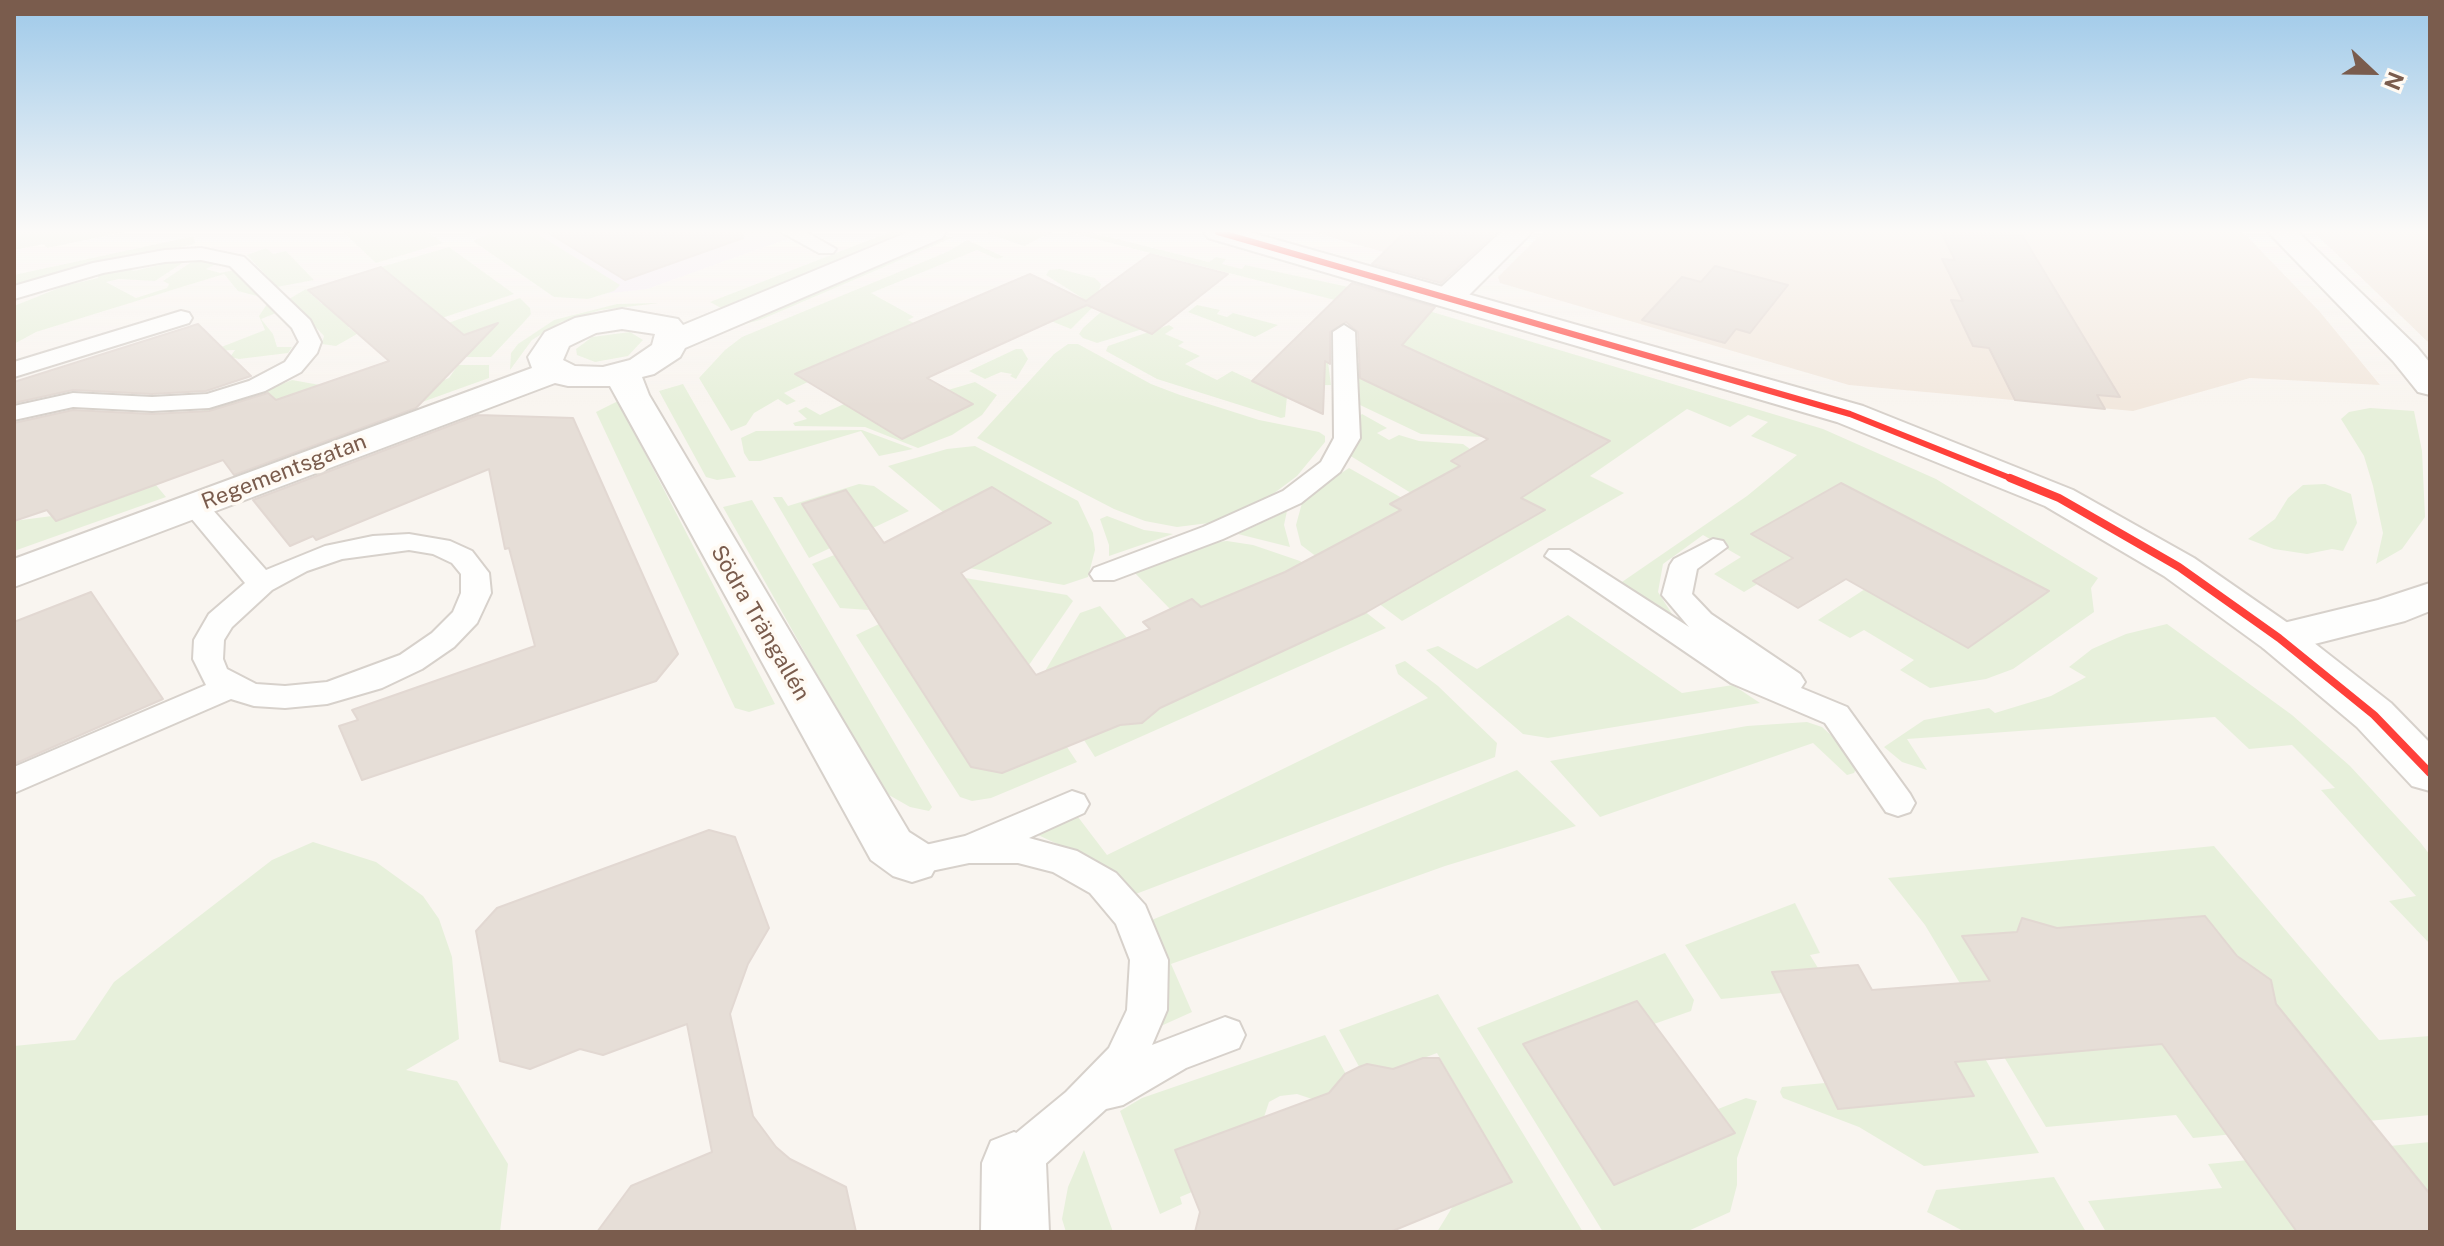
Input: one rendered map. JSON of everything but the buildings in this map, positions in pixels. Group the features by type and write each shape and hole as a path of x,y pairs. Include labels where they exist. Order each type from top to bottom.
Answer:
{"street":[{"path":"716,290 639,319 587,325 557,339 545,357 555,371 584,378 623,373 658,359 673,341 794,290"},
{"path":"1425,290 1850,414 2059,498 2179,567 2279,638 2374,715 2430,773"},
{"path":"1449,297 1456,290"},
{"path":"2341,290 2405,354 2430,385"},
{"path":"639,319 666,326 672,333 673,341"},
{"name":"Regementsgatan","path":"14,574 555,371"},
{"name":"Södra Trängallén","path":"623,373 653,434 890,846 912,861"},
{"path":"2279,638 2390,611 2430,596"},
{"path":"1014,1163 1015,1232"}],"lane":[{"path":"14,413 73,400 152,404 209,401 257,386 293,367 306,353 310,342 302,325 267,290"},
{"path":"14,370 181,318"},
{"path":"1104,574 1213,533 1292,497 1331,467 1347,438 1344,332"},
{"path":"194,506 262,584"},
{"path":"409,542 440,547 462,557 475,573 476,593 466,616 443,640 411,662 371,680 327,693 285,697 254,695 230,687 214,675 208,659 209,640 229,611 262,584 297,565 335,552 373,544 409,542"},
{"path":"1713,547 1684,565 1677,595 1700,621 1836,715 1898,803"},
{"path":"1559,556 1742,676 1836,715"},
{"path":"14,781 230,687"},
{"path":"912,861 969,849 1072,804"},
{"path":"969,849 1018,849 1064,861 1103,883 1132,916 1149,960 1147,1010 1124,1061 1081,1106 1014,1163"},
{"path":"1081,1106 1171,1055 1225,1035"}],"shaded area":[{"path":"554,290 637,290 566,298"},
{"path":"1524,290 2299,290 2380,385 2250,378 2133,411 1849,385"},
{"path":"2374,290 2430,290 2430,344"}],"green space":[{"path":"54,290 121,290 136,298 160,290 172,290 36,332 14,344 14,306"},
{"path":"254,290 261,297 238,291"},
{"path":"307,290 322,304 337,300 359,323 348,327 357,334 336,346 322,344 324,336 289,299"},
{"path":"409,290 509,290 514,294 442,318"},
{"path":"544,290 615,290 588,299 554,297"},
{"path":"740,290 767,290 721,308 710,302"},
{"path":"810,290 830,290 760,320 741,325 731,322"},
{"path":"855,290 878,290 871,293 914,317 908,320 914,323 796,374 808,382 784,393 796,401 787,405 778,399 754,413 746,425 731,431 699,378 742,337"},
{"path":"1070,290 1099,290 1095,305 1071,329 1051,321 1090,303"},
{"path":"1296,290 1360,290 1823,429 1936,479 2098,578 2091,588 2094,612 2013,669 1986,679 1930,688 1900,670 1914,660 1864,630 1850,638 1818,620 1865,589 1847,579 1811,601 1769,577 1744,592 1714,574 1741,557 1703,535 1663,564 1658,592 1674,617 1619,584 1747,496 1797,455 1751,436 1768,422 1748,415 1730,427 1687,409 1590,476 1624,493 1402,621 1301,545 1296,525 1302,503 1314,491 1349,468 1402,498 1391,504 1401,510 1327,550 1395,596 1544,510 1521,498 1599,449 1595,434 1377,360 1352,357 1354,346 1391,355 1421,322"},
{"path":"520,298 530,308 531,314 524,322 491,357 465,357 448,323"},
{"path":"659,303 601,310 561,322 532,340 510,370 511,353 518,344 554,320 617,304"},
{"path":"267,304 276,313 261,319 273,334 277,347 292,347 288,353 239,359 230,357 235,350 211,351 265,330 259,316"},
{"path":"1197,305 1220,310 1217,314 1227,317 1233,313 1278,325 1255,337 1188,312"},
{"path":"1103,310 1146,328 1097,343 1083,338 1079,334 1083,328"},
{"path":"1169,325 1174,328 1165,334 1184,342 1178,346 1200,356 1185,364 1217,380 1232,371 1262,385 1327,354 1331,385 1288,386 1285,417 1281,418 1157,379 1106,351 1108,346"},
{"path":"630,332 643,340 628,356 595,362 577,355 576,349 592,337"},
{"path":"1068,344 1078,344 1151,384 1259,420 1319,432 1325,436 1325,442 1297,476 1269,497 1209,523 1177,527 1145,521 1114,509 977,438 1054,354"},
{"path":"1022,349 1028,359 1016,379 1010,376 1012,374 1001,372 985,379 969,371"},
{"path":"1351,363 1375,365 1382,388 1483,437 1421,434 1360,405"},
{"path":"458,365 489,365 489,378 400,410 389,400 449,378"},
{"path":"292,380 320,385 276,400 166,421 240,400"},
{"path":"975,382 997,395 982,415 952,435 918,448 865,427 795,426 793,423 807,419 798,411 806,407 820,415 844,404 902,439 972,404 948,390"},
{"path":"683,384 736,477 717,480 706,477 659,391"},
{"path":"618,401 775,704 749,712 735,708 596,412"},
{"path":"2370,408 2414,411 2422,451 2425,517 2402,549 2376,564 2383,533 2373,486 2364,456 2341,419 2349,412"},
{"path":"1362,414 1387,428 1377,433 1389,440 1399,435 1419,441 1463,444 1470,449 1451,461 1471,473 1411,493 1349,455 1356,419"},
{"path":"862,430 913,449 879,456 861,431 760,461 749,461 741,438 756,431"},
{"path":"975,446 1078,501 1093,533 1095,550 1088,577 1064,585 969,568 1050,523 992,487 943,512 888,466 947,449"},
{"path":"859,484 874,486 909,511 809,558 773,497 782,497 788,506"},
{"path":"2325,484 2351,494 2357,523 2343,551 2332,549 2307,554 2274,549 2248,539 2275,519 2288,498 2303,485"},
{"path":"156,485 166,497 14,551 14,521 52,516 57,521"},
{"path":"752,500 932,807 929,811 910,807 889,795 868,765 723,507"},
{"path":"1287,511 1284,525 1290,547 1238,534"},
{"path":"1107,516 1144,530 1173,534 1109,556 1109,545 1100,519"},
{"path":"1227,541 1253,545 1300,561 1386,628 1095,757 1084,740 1122,724 1140,723 1151,712 1350,620 1290,570 1201,607 1192,599 1170,609 1133,571 1206,543"},
{"path":"849,549 841,566 869,610 840,608 812,564"},
{"path":"965,578 1067,595 1073,601 1029,665"},
{"path":"1100,606 1127,638 1045,671 1080,613"},
{"path":"1568,615 1682,693 1733,685 1760,703 1548,738 1523,734 1426,650 1438,646 1477,669"},
{"path":"879,624 971,767 1003,773 1067,747 1077,762 991,798 972,801 960,797 856,635"},
{"path":"2167,624 2292,715 2350,766 2420,842 2430,855 2430,944 2389,901 2416,896 2321,790 2335,788 2292,745 2249,749 2215,717 1907,739 1927,770 1902,762 1884,747 1924,720 1989,708 1995,713 2051,696 2086,677 2069,667 2092,649 2126,634"},
{"path":"1405,661 1438,686 1497,743 1495,757 1128,897 1085,857 1038,835 1061,814 1078,817 1107,855 1428,698 1398,674 1395,665"},
{"path":"1807,722 1822,727 1842,745 1856,769 1854,773 1847,775 1813,743 1600,817 1550,761 1747,726"},
{"path":"1517,770 1576,826 1445,866 1171,964 1192,1012 1152,1030 1142,924"},
{"path":"313,842 376,862 423,896 439,919 452,957 459,1039 406,1070 457,1081 508,1164 500,1232 14,1232 14,1046 75,1040 114,982 272,860"},
{"path":"2214,846 2379,1040 2430,1036 2430,1115 2193,1138 2176,1115 2046,1127 1925,925 1888,878"},
{"path":"1795,903 1820,953 1810,955 1818,968 1772,973 1782,993 1721,999 1685,945"},
{"path":"1665,953 1694,1000 1691,1011 1654,1024 1637,1001 1523,1044 1614,1184 1735,1133 1718,1109 1746,1098 1757,1101 1737,1158 1737,1185 1730,1212 1686,1232 1603,1232 1477,1028"},
{"path":"1438,994 1583,1232 1437,1232 1453,1206 1511,1181 1437,1053 1373,1077 1362,1072 1339,1030"},
{"path":"1325,1035 1348,1078 1346,1087 1312,1099 1297,1094 1280,1096 1269,1102 1264,1117 1176,1150 1192,1192 1180,1197 1182,1204 1160,1214 1120,1111 1142,1098"},
{"path":"1975,1041 2039,1153 1924,1166 1859,1127 1783,1098 1780,1092 1782,1087 1825,1083 1839,1109 1974,1096 1944,1042"},
{"path":"2430,1142 2430,1232 2106,1232 2088,1201 2222,1188 2208,1164"},
{"path":"1084,1150 1113,1232 1066,1232 1062,1219 1068,1187"},
{"path":"2054,1177 2086,1232 1965,1232 1927,1212 1936,1190"}],"transit line":[{"path":"1420,290 1850,414 2059,498 2179,567 2279,638 2374,715 2430,773"}]}
